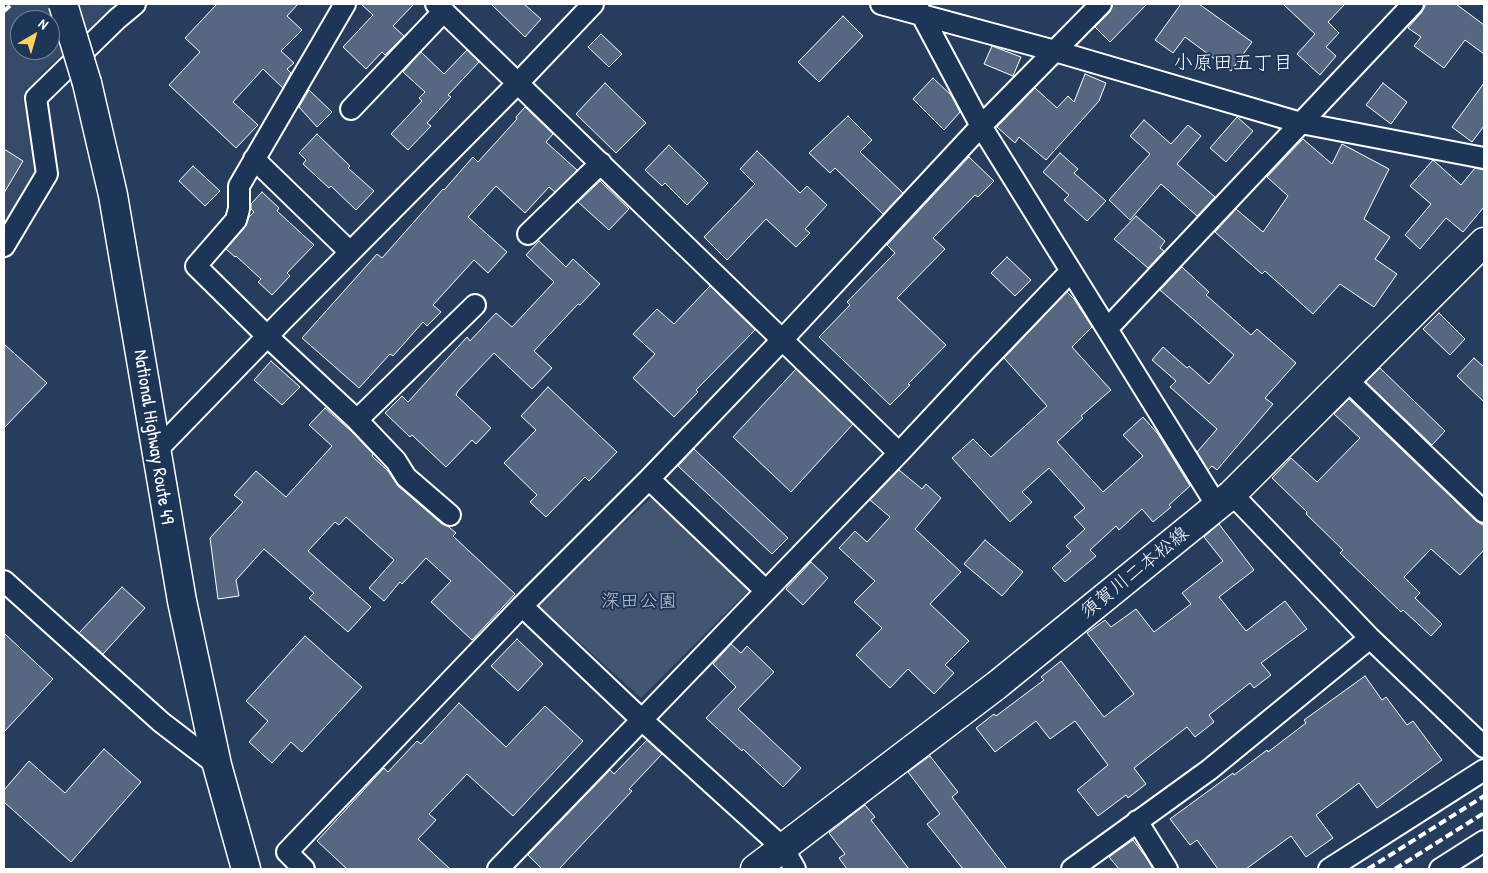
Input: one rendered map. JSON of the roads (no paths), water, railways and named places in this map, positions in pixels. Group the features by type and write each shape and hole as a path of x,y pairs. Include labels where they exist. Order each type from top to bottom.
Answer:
{"main road":[{"name":"National Highway Route 49","path":"63,4 87,84 115,204 155,452 182,601 217,765 246,869"},
{"name":"須賀川二本松線","path":"755,869 789,859 997,685 1225,500 1484,242"}],"street":[{"path":"4,246 48,174 36,98 135,4"},
{"path":"345,4 239,186 239,209 236,220 196,266 267,336 357,420 396,461 406,477 450,515"},
{"path":"155,452 267,336 518,83 593,4"},
{"path":"881,4 918,9 1301,123 1484,158"},
{"path":"304,869 287,852 522,606 649,479 782,340 981,126 1101,4"},
{"path":"1108,328 1413,4"},
{"path":"351,109 440,8 899,454"},
{"path":"918,9 981,126 1071,270 1108,328 1225,500 1484,747"},
{"path":"254,159 350,252"},
{"path":"528,234 600,163"},
{"path":"498,869 899,454 1071,270"},
{"path":"357,420 474,304"},
{"path":"1347,380 1484,512"},
{"path":"649,479 766,591"},
{"path":"4,581 161,722 217,765"},
{"path":"522,606 789,859"},
{"path":"1072,869 1209,770 1370,638"},
{"path":"1329,869 1484,770"},
{"path":"1137,821 1167,869"},
{"path":"1440,869 1484,841"}],"railway":[{"path":"4,11 12,4"},
{"path":"1368,869 1484,796"},
{"path":"1395,869 1484,813"}],"district":[{"name":"小原田五丁目","path":"1233,64"}],"park label":[{"name":"深田公園","path":"639,602"}]}
